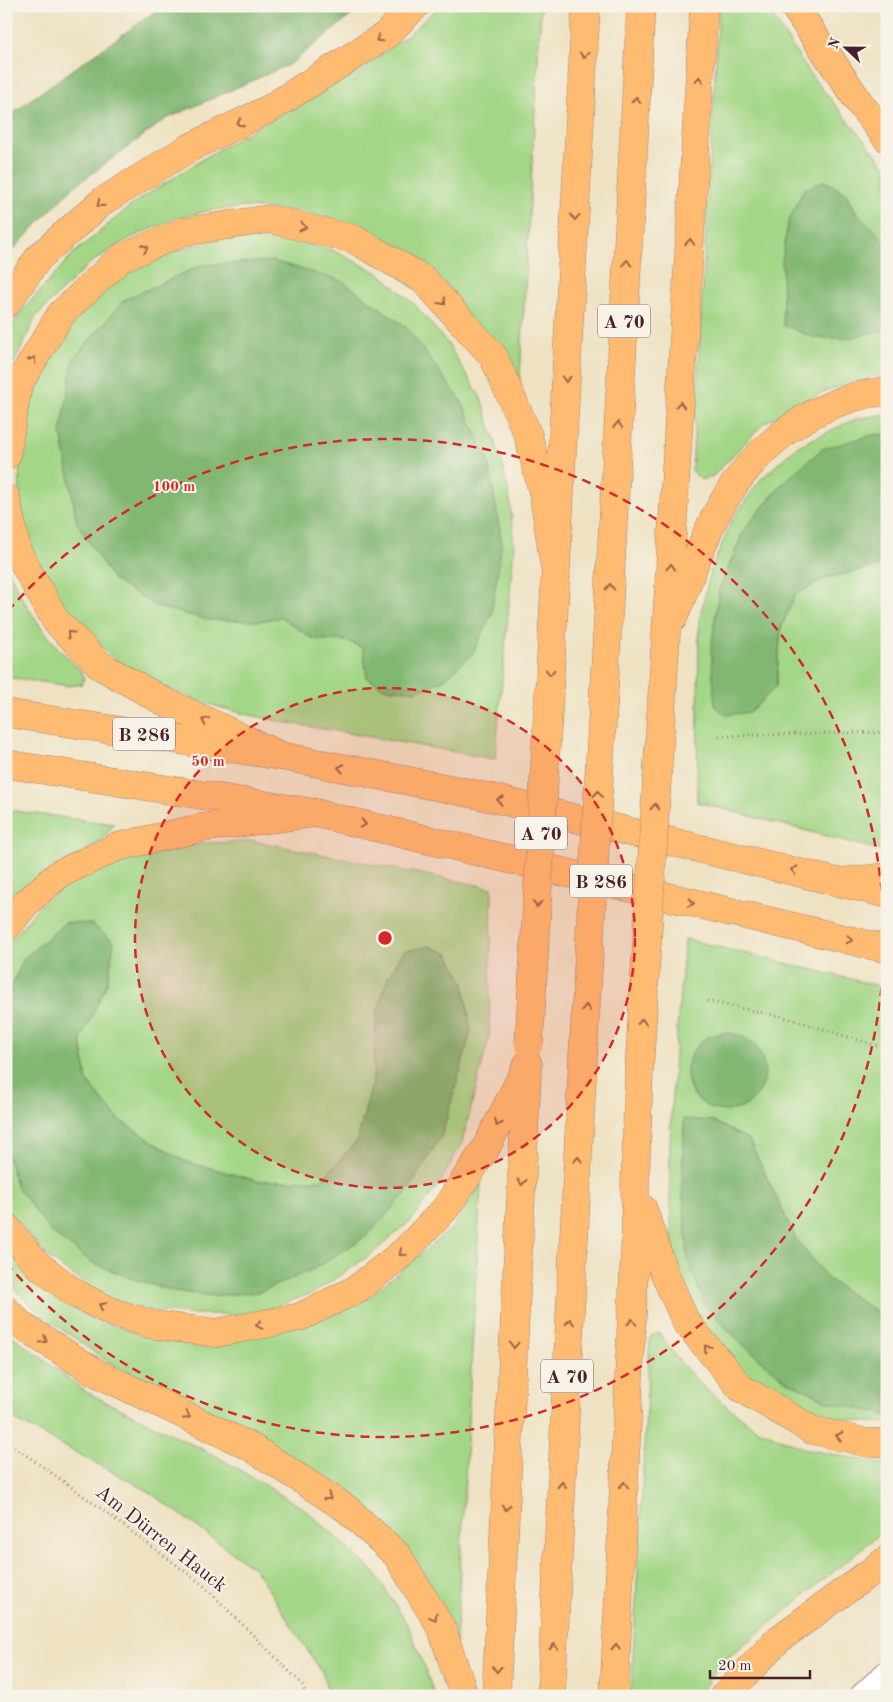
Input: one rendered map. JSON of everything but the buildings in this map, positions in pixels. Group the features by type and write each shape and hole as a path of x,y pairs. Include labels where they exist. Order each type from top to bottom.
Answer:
{"highway":[{"path":"6,304 39,257 103,201 188,148 269,109 386,35 415,6"},
{"name":"A 70","path":"496,1696 586,6"},
{"name":"A 70","path":"551,1696 583,1057 641,6"},
{"path":"614,1696 636,1229 635,1185 640,1071 704,6"},
{"path":"794,6 861,105 887,138"},
{"path":"6,456 18,384 61,314 121,258 183,232 269,219 354,239 423,279 493,356 528,435 544,497 556,575"},
{"path":"666,641 706,535 730,491 754,458 782,432 828,405 865,393 887,391"},
{"path":"6,498 17,551 56,621 101,666 163,701 282,756"},
{"name":"B 286","path":"6,713 282,756 475,794 887,894"},
{"name":"B 286","path":"6,764 315,813 887,949"},
{"path":"6,928 26,902 59,874 117,847 200,828 315,813"},
{"path":"842,882 887,877"},
{"path":"6,1227 38,1265 76,1294 114,1313 154,1326 216,1333 300,1317 357,1289 404,1252 445,1209 486,1148 529,1054"},
{"path":"635,1185 663,1270 686,1322 741,1388 812,1430 868,1443 887,1442"},
{"path":"6,1310 22,1326 95,1372 251,1447 347,1509 397,1556 442,1629 464,1696"},
{"path":"724,1696 779,1640 887,1560"}],"lane":[{"path":"859,1696 887,1670"}],"path":[{"path":"719,736 887,732"},
{"path":"707,1001 784,1017 887,1049"},
{"name":"Am Dürren Hauck","path":"6,1441 73,1488 202,1584 302,1684 306,1696"}],"green space":[{"path":"163,6 363,6 290,64 166,119 71,189 6,257 6,120 30,100"},
{"path":"440,6 541,6 519,393 512,379 342,223 300,212 248,207 212,210 176,218 130,238 90,263 36,316 6,381 6,335 21,312 73,254 134,203 208,156 269,120 314,98 369,63 408,35"},
{"path":"719,6 766,6 809,73 887,168 887,375 874,376 823,392 764,423 713,476 701,480 692,471"},
{"path":"824,181 845,192 857,213 882,238 887,256 887,329 848,338 815,338 783,325 782,261 788,222 804,189"},
{"path":"237,237 288,239 332,250 380,274 416,306 447,343 481,398 502,462 510,501 514,547 495,759 252,716 194,699 166,688 139,674 106,652 67,613 44,576 24,526 20,484 20,455 24,426 42,370 56,345 73,321 109,286 160,257 178,250","holes":["281,617 472,654 367,678 364,648 348,641 313,639"]},
{"path":"273,261 342,281 405,326 462,402 488,460 502,543 491,616 472,654 444,680 416,691 384,688 367,678 363,648 348,641 313,639 281,617 259,621 209,620 158,607 113,580 77,523 61,432 74,358 124,300 202,265"},
{"path":"887,414 887,436 876,434 783,483 744,530 719,590 776,687 781,628 795,595 826,578 877,566 887,553 887,852 697,802 699,621 711,571 732,520 760,480 798,446 856,419"},
{"path":"876,434 887,436 887,553 877,566 826,578 795,595 781,628 776,687 750,712 726,715 715,706 711,647 719,590 744,530 783,483 822,449"},
{"path":"6,564 20,594 47,635 82,672 84,678 82,684 70,686 6,677"},
{"path":"6,810 114,824 102,840 6,906"},
{"path":"254,841 492,888 489,1038 461,1146 438,1186 410,1221 369,1256 313,1293 254,1314 189,1314 147,1310 102,1296 49,1258 6,1208 6,1152 17,1187 135,1280 174,1291 215,1296 367,1236 377,1013 373,1081 357,1141 322,1180 258,1181 184,1161 120,1121 87,1081 81,1039 108,981 24,958 6,1000 6,947 39,906 66,885 122,856 208,843"},
{"path":"66,922 92,924 114,942 108,981 81,1039 87,1081 120,1121 184,1161 258,1181 322,1180 357,1141 373,1081 377,1013 388,977 404,951 429,946 449,954 464,983 471,1032 442,1135 407,1192 367,1236 312,1270 259,1292 215,1296 174,1291 135,1280 93,1263 52,1233 17,1187 6,1152 6,1000 24,958"},
{"path":"685,939 887,988 887,1319 828,1279 796,1239 749,1140 713,1121 883,1416 887,1415 887,1423 857,1421 829,1415 803,1407 778,1396 735,1363 715,1342 682,1293 675,1273 673,1256 670,1151 673,1080","holes":["723,1033 737,1035 749,1041 753,1100 743,1107 735,1109 701,1101 694,1095 688,1081 691,1057 701,1042 710,1037"]},
{"path":"726,1033 741,1036 758,1050 762,1057 765,1072 762,1087 748,1104 741,1108 726,1111 711,1108 694,1094 690,1087 687,1072 690,1057 704,1040 711,1036"},
{"path":"684,1119 713,1121 749,1140 796,1239 828,1279 887,1319 887,1415 827,1401 785,1380 741,1343 706,1307 688,1260 682,1187"},
{"path":"481,1184 456,1643 405,1553 253,1439 104,1359 42,1315 6,1281 6,1246 32,1276 88,1317 148,1337 369,1297 454,1226"},
{"path":"6,1331 86,1392 218,1457 306,1510 375,1573 410,1629 435,1696 329,1696 323,1674 255,1569 148,1491 6,1415"},
{"path":"659,1333 676,1357 704,1388 755,1428 806,1449 887,1465 887,1528 720,1664 698,1696 631,1696 650,1337"}]}
